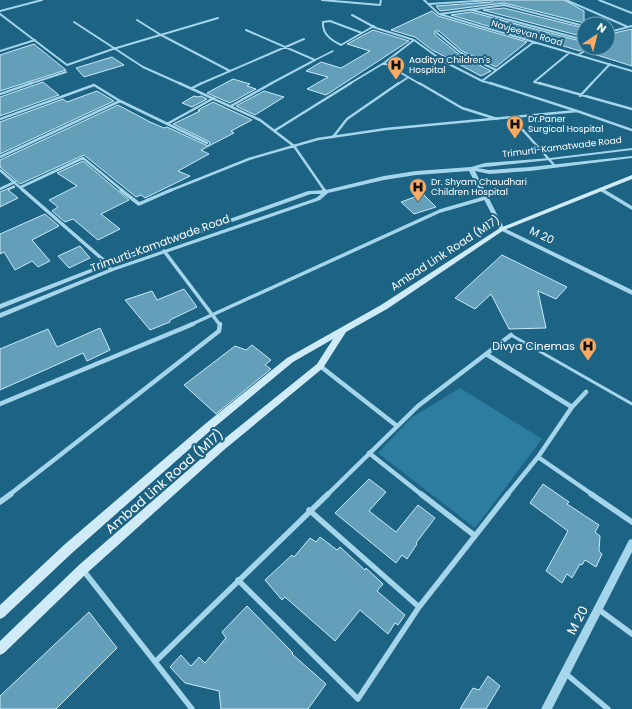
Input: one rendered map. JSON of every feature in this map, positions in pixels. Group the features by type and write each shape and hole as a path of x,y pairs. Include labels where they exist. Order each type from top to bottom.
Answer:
{"main road":[{"name":"Ambad Link Road (M17)","path":"0,612 68,549 208,427 284,364 384,307 502,229 632,177"},
{"name":"Ambad Link Road (M17)","path":"0,649 82,570 222,446 320,366 342,331"}],"street":[{"path":"0,11 42,0"},
{"path":"322,0 350,1 380,5 381,0"},
{"name":"Navjeevan Road","path":"424,0 439,14 576,55"},
{"path":"429,4 491,0"},
{"path":"566,0 628,27"},
{"path":"599,0 632,13"},
{"path":"439,14 504,5 576,24"},
{"path":"470,9 576,38"},
{"path":"0,14 67,65 113,49 218,18"},
{"path":"352,15 374,26 414,40 443,61 482,81 632,130"},
{"path":"137,20 161,35 230,72"},
{"path":"362,33 330,21 323,22 322,27 327,38 341,45 362,33 374,26"},
{"path":"74,22 113,49 143,67 260,120 294,146 326,192"},
{"path":"616,31 632,26"},
{"path":"246,30 315,60"},
{"path":"437,33 461,53 496,70"},
{"path":"192,88 304,39"},
{"path":"0,51 35,40"},
{"path":"274,131 384,63 414,40"},
{"path":"482,81 534,42"},
{"path":"569,53 534,82 580,96 632,109"},
{"name":"Navjeevan Road","path":"582,56 632,71"},
{"path":"231,106 315,60"},
{"path":"384,63 407,78 462,108 500,120"},
{"path":"580,96 610,64"},
{"path":"0,94 66,72"},
{"path":"334,137 347,119 407,78"},
{"path":"0,119 94,85 120,101 207,143"},
{"path":"166,124 214,98"},
{"path":"0,157 120,101"},
{"path":"21,187 83,158 139,204 204,174 294,146 334,137 380,129 500,120 577,111"},
{"path":"512,118 555,166"},
{"name":"Trimurti-Kamatwade Road","path":"0,307 108,264 310,192 326,192 401,175 471,169 485,165 550,160 632,149"},
{"name":"Trimurti-Kamatwade Road","path":"471,169 489,172 632,157"},
{"path":"471,169 484,198 502,229"},
{"path":"0,170 108,264 111,270"},
{"path":"0,188 15,182"},
{"path":"602,190 632,208"},
{"name":"Trimurti-Kamatwade Road","path":"0,316 111,270 318,199 326,192"},
{"path":"0,404 214,315 440,211 484,198"},
{"name":"M 20","path":"502,229 632,293"},
{"path":"0,502 216,334 221,327 214,315 164,251"},
{"path":"155,662 309,510 418,406 511,335"},
{"path":"486,354 572,407"},
{"path":"320,366 398,426"},
{"path":"238,580 358,698 419,607 474,534 538,457 572,407 586,392"},
{"path":"369,453 474,534"},
{"path":"538,457 632,522"},
{"path":"309,510 419,607"},
{"name":"M 20","path":"546,709 632,544"},
{"path":"82,570 192,709"},
{"path":"598,609 632,634"},
{"path":"565,673 608,709"}],"lane":[{"path":"315,60 334,51"},
{"path":"511,335 632,404"}],"shaded area":[{"path":"460,388 542,439 475,528 378,453 411,418"}],"building":[{"path":"493,0 564,0 584,11 584,16 576,16 576,21 504,3 440,11 436,6 491,2"},
{"path":"504,8 576,26 576,35 483,10"},
{"path":"432,11 438,16 527,42 496,67 462,51 439,31 435,31 435,35 460,55 491,71 481,76 432,50 415,37 391,30"},
{"path":"471,12 576,40 576,50 533,37 531,39 451,15"},
{"path":"632,29 632,66 600,56 616,56 616,33"},
{"path":"373,30 409,41 326,95 307,89 328,77 306,71 321,62 341,68 370,51 347,44"},
{"path":"34,44 66,70 0,91 0,55"},
{"path":"112,57 124,65 84,77 76,68"},
{"path":"233,79 250,84 247,86 256,89 230,103 207,93"},
{"path":"43,82 59,95 0,116 0,97"},
{"path":"97,91 114,101 0,154 0,122 63,99 67,102"},
{"path":"264,91 284,97 255,115 236,106"},
{"path":"194,96 201,96 207,99 192,107 182,103"},
{"path":"213,102 252,120 231,131 234,133 201,150 209,154 178,171 190,176 145,198 141,195 136,197 84,155 20,184 0,167 0,160 118,105 150,122 164,128 167,127 208,146 210,143 208,141 173,124 200,111 198,110"},
{"path":"83,161 129,200 101,214 120,229 98,240 73,219 65,222 52,211 58,207 49,200 77,186 57,173"},
{"path":"14,186 15,187 8,190 18,198 0,207 0,192"},
{"path":"423,194 436,207 414,214 401,202"},
{"path":"45,214 59,226 32,240 50,261 38,267 32,261 15,270 4,252 0,254 0,234"},
{"path":"80,246 90,258 69,268 58,256"},
{"path":"502,255 567,287 556,299 538,291 546,328 509,329 491,294 475,309 455,298"},
{"path":"184,289 197,307 170,320 170,322 150,330 125,300 152,291 157,300"},
{"path":"100,328 110,350 87,361 83,353 0,390 0,349 48,329 57,347"},
{"path":"252,345 271,360 265,365 271,369 216,414 184,385 235,346 246,350"},
{"path":"369,479 386,492 369,511 396,532 418,505 435,518 416,543 417,544 407,559 402,555 396,563 335,513"},
{"path":"543,484 569,502 567,504 599,525 595,532 600,536 599,551 602,554 596,567 585,560 582,565 580,564 572,578 567,574 562,583 546,571 568,531 530,503"},
{"path":"320,537 337,550 340,547 365,570 366,568 383,584 377,591 405,615 398,625 395,623 388,634 360,610 335,641 285,597 282,600 265,580 292,555 294,557 310,538 316,542"},
{"path":"247,606 293,653 292,654 326,684 308,709 221,709 219,691 185,683 170,667 181,655 191,666 199,657 205,663 226,638 222,632"},
{"path":"89,612 117,648 56,709 0,709 0,696"},
{"path":"488,676 500,686 486,709 460,709 473,688 479,690"}],"place":[{"name":"Aaditya Children's Hospital","path":"396,80"},
{"name":"Dr.Paner Surgical Hospital","path":"515,139"},
{"name":"Dr. Shyam Chaudhari Children Hospital","path":"418,202"},
{"name":"Divya Cinemas","path":"588,361"}]}
